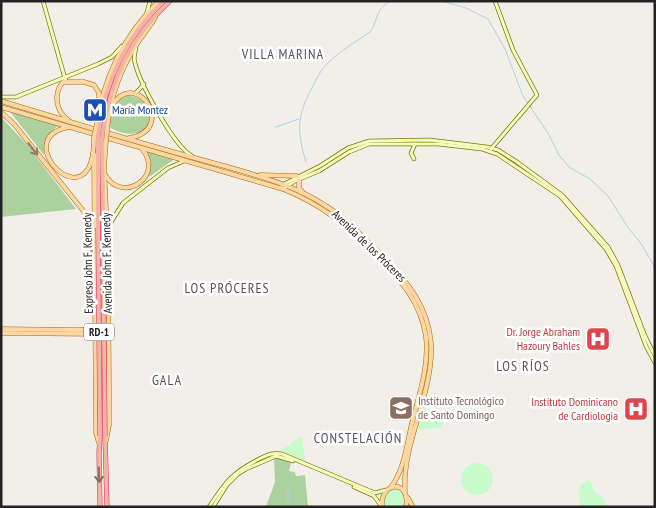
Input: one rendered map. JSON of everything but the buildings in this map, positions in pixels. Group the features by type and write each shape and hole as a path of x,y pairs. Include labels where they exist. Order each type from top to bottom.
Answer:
{"highway":[{"name":"RD-1","path":"100,138 100,130 113,81 123,54 144,22 164,1"},
{"name":"RD-1","path":"113,81 133,44 170,1"},
{"path":"112,99 113,81"},
{"name":"Expreso John F. Kennedy","path":"100,138 98,228 102,436 105,445 107,507"},
{"name":"Expreso John F. Kennedy","path":"100,138 103,237 102,436 99,443 100,507"}],"main road":[{"path":"43,1 65,79 61,85 57,101 62,115 70,122"},
{"path":"147,13 150,1"},
{"path":"1,97 16,97 65,79 112,56 159,1"},
{"path":"491,150 537,95 513,50 495,1"},
{"path":"110,113 112,99 129,56 161,10"},
{"path":"99,106 109,76 124,44"},
{"path":"136,46 134,63 148,92 172,136 186,152 197,158"},
{"path":"65,79 94,85 99,93 100,138 88,169 79,177 69,177 52,165 46,153 50,138 60,131 72,127"},
{"path":"135,94 144,84"},
{"path":"142,98 148,92"},
{"path":"100,130 119,97 126,94 135,94 142,98 151,108 153,117 147,129 140,134 126,138"},
{"name":"Avenida de los Próceres","path":"1,101 252,174 284,187 320,207 350,230 402,282 420,312 426,337 426,366 400,471 396,481 383,496 382,507"},
{"path":"1,107 72,127 100,138"},
{"path":"1,112 14,124 84,213 91,227 94,239"},
{"name":"Avenida de los Próceres","path":"100,138 188,160 303,193 326,206 348,223 409,284 423,310 430,332 430,365 406,462 404,480 407,500 406,507"},
{"name":"Avenida John F. Kennedy","path":"100,138 105,170 107,228 109,425 105,445"},
{"path":"321,168 356,145 377,140 430,140 491,150 510,157 562,195 608,247 618,265 645,336 655,356"},
{"path":"284,187 298,178 363,146 377,144 449,145 491,150 560,196 606,249 616,266 646,346 655,363"},
{"path":"414,159 411,153 416,144"},
{"path":"105,170 108,178 115,185 125,187 142,182 146,176 148,164 144,152 135,146"},
{"name":"Avenida John F. Kennedy","path":"94,154 96,433 99,443"},
{"path":"107,228 119,207 173,164 188,160"},
{"path":"252,174 289,175 298,178"},
{"path":"298,178 299,188 303,193"},
{"path":"137,185 140,190"},
{"path":"95,316 98,324 101,325 106,324 108,317"},
{"path":"1,329 108,328"},
{"path":"1,334 95,334 105,333 108,328"},
{"path":"95,346 97,340 101,337 106,339 108,346"},
{"path":"211,507 227,485 238,474 273,455 282,454 375,493 398,487 405,492 413,507"},
{"path":"273,455 283,457 371,494 382,507"},
{"path":"396,481 400,483 404,480"}],"green space":[{"path":"126,96 141,100 151,112 149,124 146,128 136,133 124,133 109,126 114,108"},
{"path":"8,109 60,125 48,137 44,155"},
{"path":"1,117 28,146 76,209 1,217"},
{"path":"147,151 176,158 149,177 151,162"},
{"path":"424,407 428,411 434,408 444,417 442,427 418,430"},
{"path":"300,437 302,438 305,462 302,463 280,451"},
{"path":"274,459 291,463 289,471 295,472 296,476 305,475 308,507 266,507 275,482"},
{"path":"477,463 483,464 488,468 492,473 492,485 488,490 483,494 477,495 471,494 466,490 462,485 461,479 462,473 466,468 471,464"},
{"path":"590,480 595,492 603,498 607,507 581,507 579,498 580,487"},
{"path":"393,488 400,489 405,495 404,507 383,507 385,496"}],"waterway":[{"path":"306,162 301,140 300,122 308,95 324,67 343,50 370,32 379,11 391,1"},
{"path":"442,1 466,8 488,19 505,49 523,96 548,133 559,155 569,167 590,179 608,196 629,229 640,242 655,270"},
{"path":"276,127 299,119"},
{"path":"288,483 288,507"}],"place":[{"name":"María Montez","path":"95,110"},
{"name":"Dr. Jorge Abraham Hazoury Bahles","path":"598,339"},
{"name":"Instituto Tecnológico de Santo Domingo","path":"401,408"},
{"name":"Instituto Dominicano de Cardiologia","path":"636,409"}],"district":[{"name":"VILLA MARINA","path":"283,54"},
{"name":"LOS PRÓCERES","path":"227,288"},
{"name":"LOS RÍOS","path":"523,366"},
{"name":"GALA","path":"167,380"},
{"name":"CONSTELACIÓN","path":"358,438"}]}
